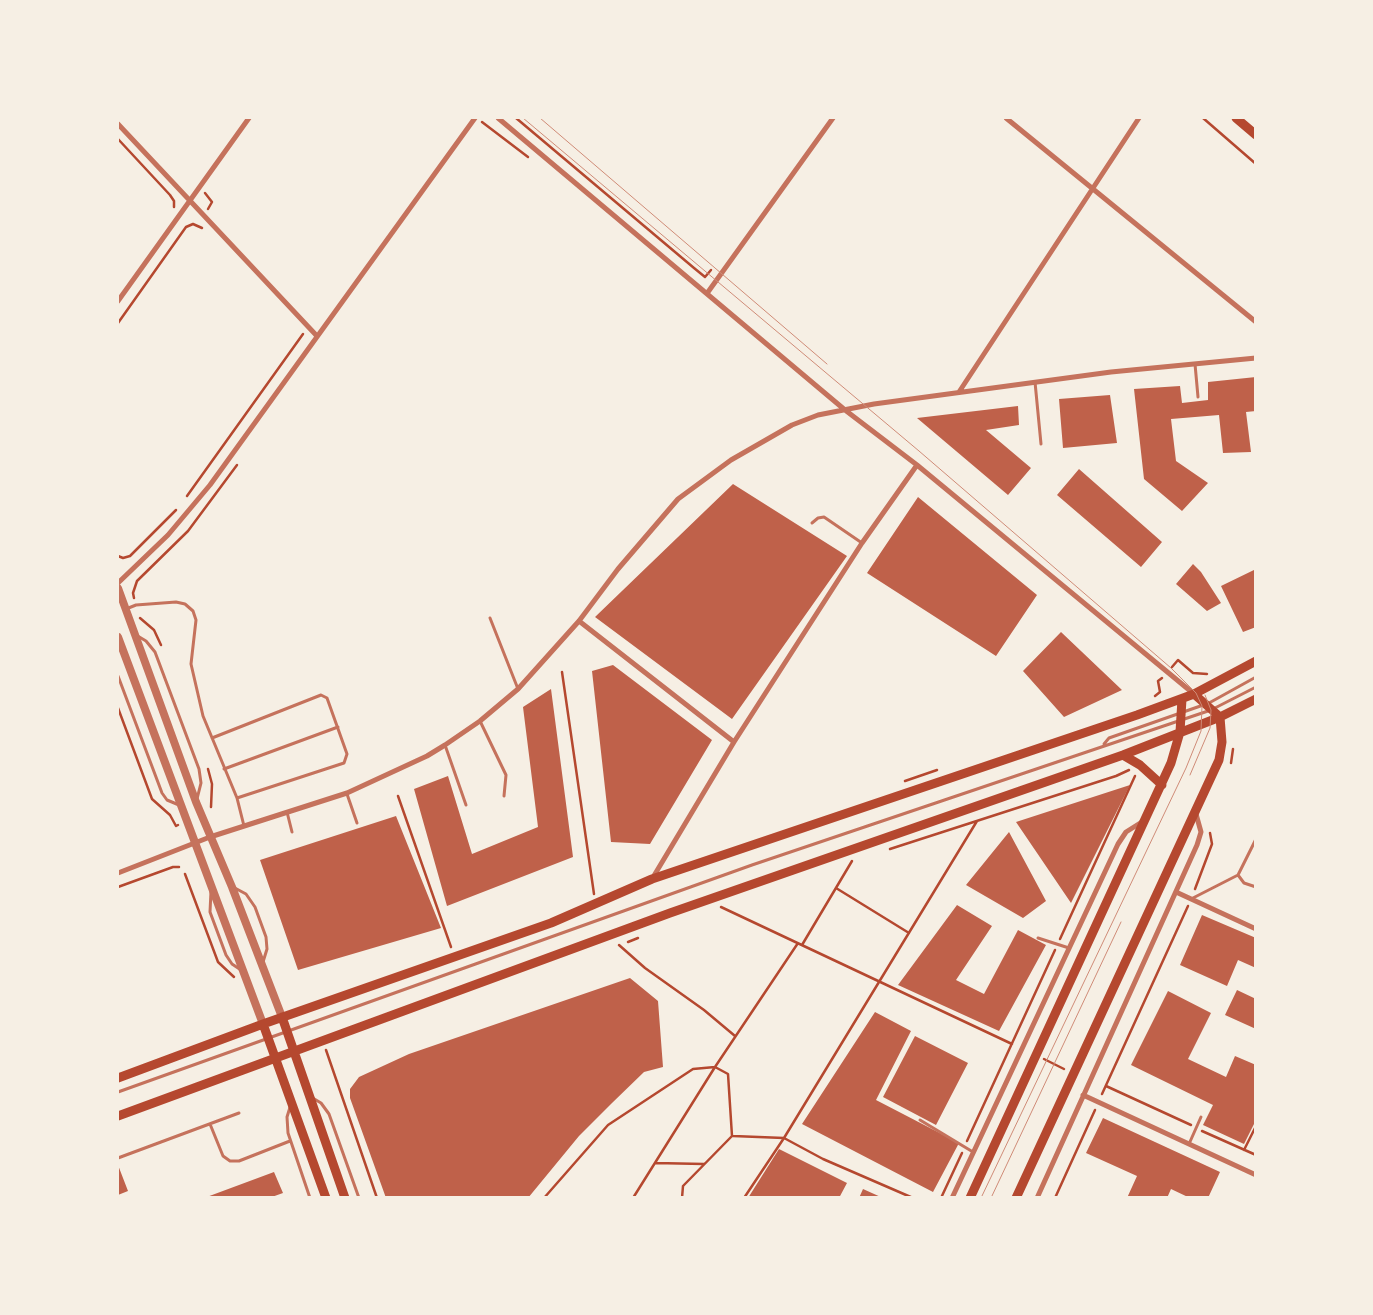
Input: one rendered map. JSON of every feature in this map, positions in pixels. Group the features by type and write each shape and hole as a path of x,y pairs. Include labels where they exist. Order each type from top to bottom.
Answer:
{"main road":[{"path":"1236,118 1256,135"},
{"path":"118,1078 262,1024 551,923 652,879 1182,699 1256,661"},
{"path":"1016,1198 1072,1073 1196,814 1219,760 1222,742 1220,717 1194,694"},
{"path":"970,1198 1162,785 1175,753 1180,732 1182,699"},
{"path":"118,1116 670,913 1123,755 1220,717 1256,699"},
{"path":"1123,755 1140,765 1162,785"},
{"path":"282,1017 344,1198"},
{"path":"262,1024 326,1198"}],"street":[{"path":"118,301 249,118"},
{"path":"118,583 168,535 210,485 316,334 475,118"},
{"path":"498,118 708,292 845,410 917,465 1178,683 1194,694"},
{"path":"708,292 833,118"},
{"path":"1006,118 1256,322"},
{"path":"959,392 1139,118"},
{"path":"118,124 316,334"},
{"path":"118,873 210,837 347,793 427,756 445,745 480,721 518,690 579,621 645,537 678,499 700,481 756,445 792,426 818,415 959,392 1256,358"},
{"path":"652,879 734,742 862,543 917,465"},
{"path":"118,588 196,802 232,887 282,1017"},
{"path":"579,621 734,742"},
{"path":"118,643 262,1024"},
{"path":"1178,683 1182,699"},
{"path":"1037,1198 1200,839 1200,826 1196,814"},
{"path":"952,1198 1122,838 1132,827 1146,820"},
{"path":"1176,892 1256,929"},
{"path":"1084,1095 1256,1175"}],"lane":[{"path":"1195,364 1198,397"},
{"path":"1034,382 1041,444"},
{"path":"812,523 818,518 827,518 862,543"},
{"path":"125,610 136,605 176,602 185,604 193,612 196,620 191,664 203,716 237,798 244,826"},
{"path":"490,618 518,690"},
{"path":"134,635 146,641 155,652 199,769 201,783 196,802"},
{"path":"118,676 162,794 167,800 179,805"},
{"path":"1104,744 1111,746 1210,707 1256,677"},
{"path":"118,1092 752,865 1104,744 1109,738 1210,707 1256,687"},
{"path":"212,738 321,695 327,698 347,754 344,763 237,798"},
{"path":"480,721 504,767 507,782 504,796"},
{"path":"224,769 338,727"},
{"path":"445,745 466,805"},
{"path":"347,793 357,824"},
{"path":"288,812 292,832"},
{"path":"1191,899 1238,875 1256,839"},
{"path":"1238,875 1244,883 1256,887"},
{"path":"232,887 250,898 265,932 267,949 262,965"},
{"path":"1038,938 1069,948"},
{"path":"309,1096 321,1103 329,1114 359,1198"},
{"path":"292,1102 287,1117 290,1141 310,1198"},
{"path":"118,1158 239,1113"},
{"path":"1189,1144 1201,1117"},
{"path":"920,1120 965,1145 973,1152"},
{"path":"210,1124 224,1156 230,1161 239,1161 290,1141"}],"path":[{"path":"516,118 705,277 714,267"},
{"path":"1203,118 1256,164"},
{"path":"118,140 172,198 173,209"},
{"path":"118,323 186,227 197,225 207,234"},
{"path":"182,503 302,334"},
{"path":"162,647 154,630 140,617 133,593 137,581 188,531 240,461"},
{"path":"118,556 124,558 130,556 177,509"},
{"path":"1148,698 1160,692 1158,681 1178,660 1192,673 1212,674"},
{"path":"562,672 594,896"},
{"path":"118,708 152,799 170,816 176,826 186,822"},
{"path":"941,1198 1140,765"},
{"path":"202,817 213,813 210,804 212,780 207,766"},
{"path":"888,850 1116,776"},
{"path":"398,796 451,947"},
{"path":"744,1198 784,1138 977,821"},
{"path":"1054,1198 1191,899 1212,844"},
{"path":"844,864 861,859"},
{"path":"802,945 852,862"},
{"path":"118,887 173,866 179,867"},
{"path":"836,888 909,933"},
{"path":"726,902 717,905 1022,1049"},
{"path":"633,1198 735,1036 798,943"},
{"path":"619,945 645,968 704,1010 735,1036"},
{"path":"324,1047 377,1198"},
{"path":"1037,1056 1072,1073"},
{"path":"544,1198 608,1125 693,1069 715,1067 728,1074 732,1136"},
{"path":"1106,1086 1256,1155"},
{"path":"1244,1150 1256,1126"},
{"path":"682,1198 683,1186 732,1136 784,1138 823,1158 913,1198"},
{"path":"654,1163 704,1164"}],"building":[{"path":"1256,377 1256,411 1246,412 1251,452 1223,453 1219,415 1171,419 1176,461 1208,483 1182,511 1144,479 1134,389 1180,386 1182,403 1208,400 1208,382"},
{"path":"1110,395 1117,443 1063,448 1059,399"},
{"path":"1018,406 1019,425 986,430 1031,468 1008,495 917,418"},
{"path":"1079,469 1162,542 1141,567 1057,495"},
{"path":"733,484 847,556 732,719 595,617"},
{"path":"918,497 1037,595 996,656 867,573"},
{"path":"1193,564 1201,572 1221,603 1207,611 1176,584"},
{"path":"1256,569 1256,627 1243,632 1221,586"},
{"path":"1061,632 1122,690 1064,717 1023,671"},
{"path":"613,665 712,740 650,844 611,842 592,671"},
{"path":"551,689 573,857 447,906 414,789 448,776 472,854 538,827 523,707"},
{"path":"1130,785 1071,903 1016,822"},
{"path":"396,816 441,928 298,970 260,860"},
{"path":"1009,832 1046,901 1023,918 966,885"},
{"path":"957,905 992,926 956,980 984,994 1018,930 1046,945 999,1031 898,985"},
{"path":"1202,915 1256,938 1256,968 1238,960 1227,986 1180,965"},
{"path":"630,978 658,1001 663,1067 644,1072 611,1104 579,1136 528,1198 386,1198 350,1098 350,1089 359,1077 409,1054"},
{"path":"1237,990 1256,999 1256,1029 1225,1015"},
{"path":"1168,991 1211,1013 1188,1059 1226,1077 1235,1056 1256,1065 1256,1120 1244,1144 1203,1125 1213,1105 1131,1065"},
{"path":"875,1012 911,1031 876,1100 959,1143 933,1192 802,1124"},
{"path":"915,1036 968,1063 936,1125 883,1097"},
{"path":"1103,1118 1220,1172 1208,1198 1190,1198 1171,1189 1167,1198 1127,1198 1137,1176 1086,1153"},
{"path":"779,1149 847,1183 839,1198 748,1198"},
{"path":"118,1165 128,1191 118,1195"},
{"path":"274,1172 283,1193 269,1198 204,1198"},
{"path":"863,1189 883,1198 859,1198"}],"tram line":[{"path":"523,118 919,451 1171,668 1196,693 1202,706 1201,731 1186,768 981,1198"},
{"path":"540,118 827,364"},
{"path":"1190,775 1210,728 1211,710 1205,695"},
{"path":"991,1198 1121,922"}]}
